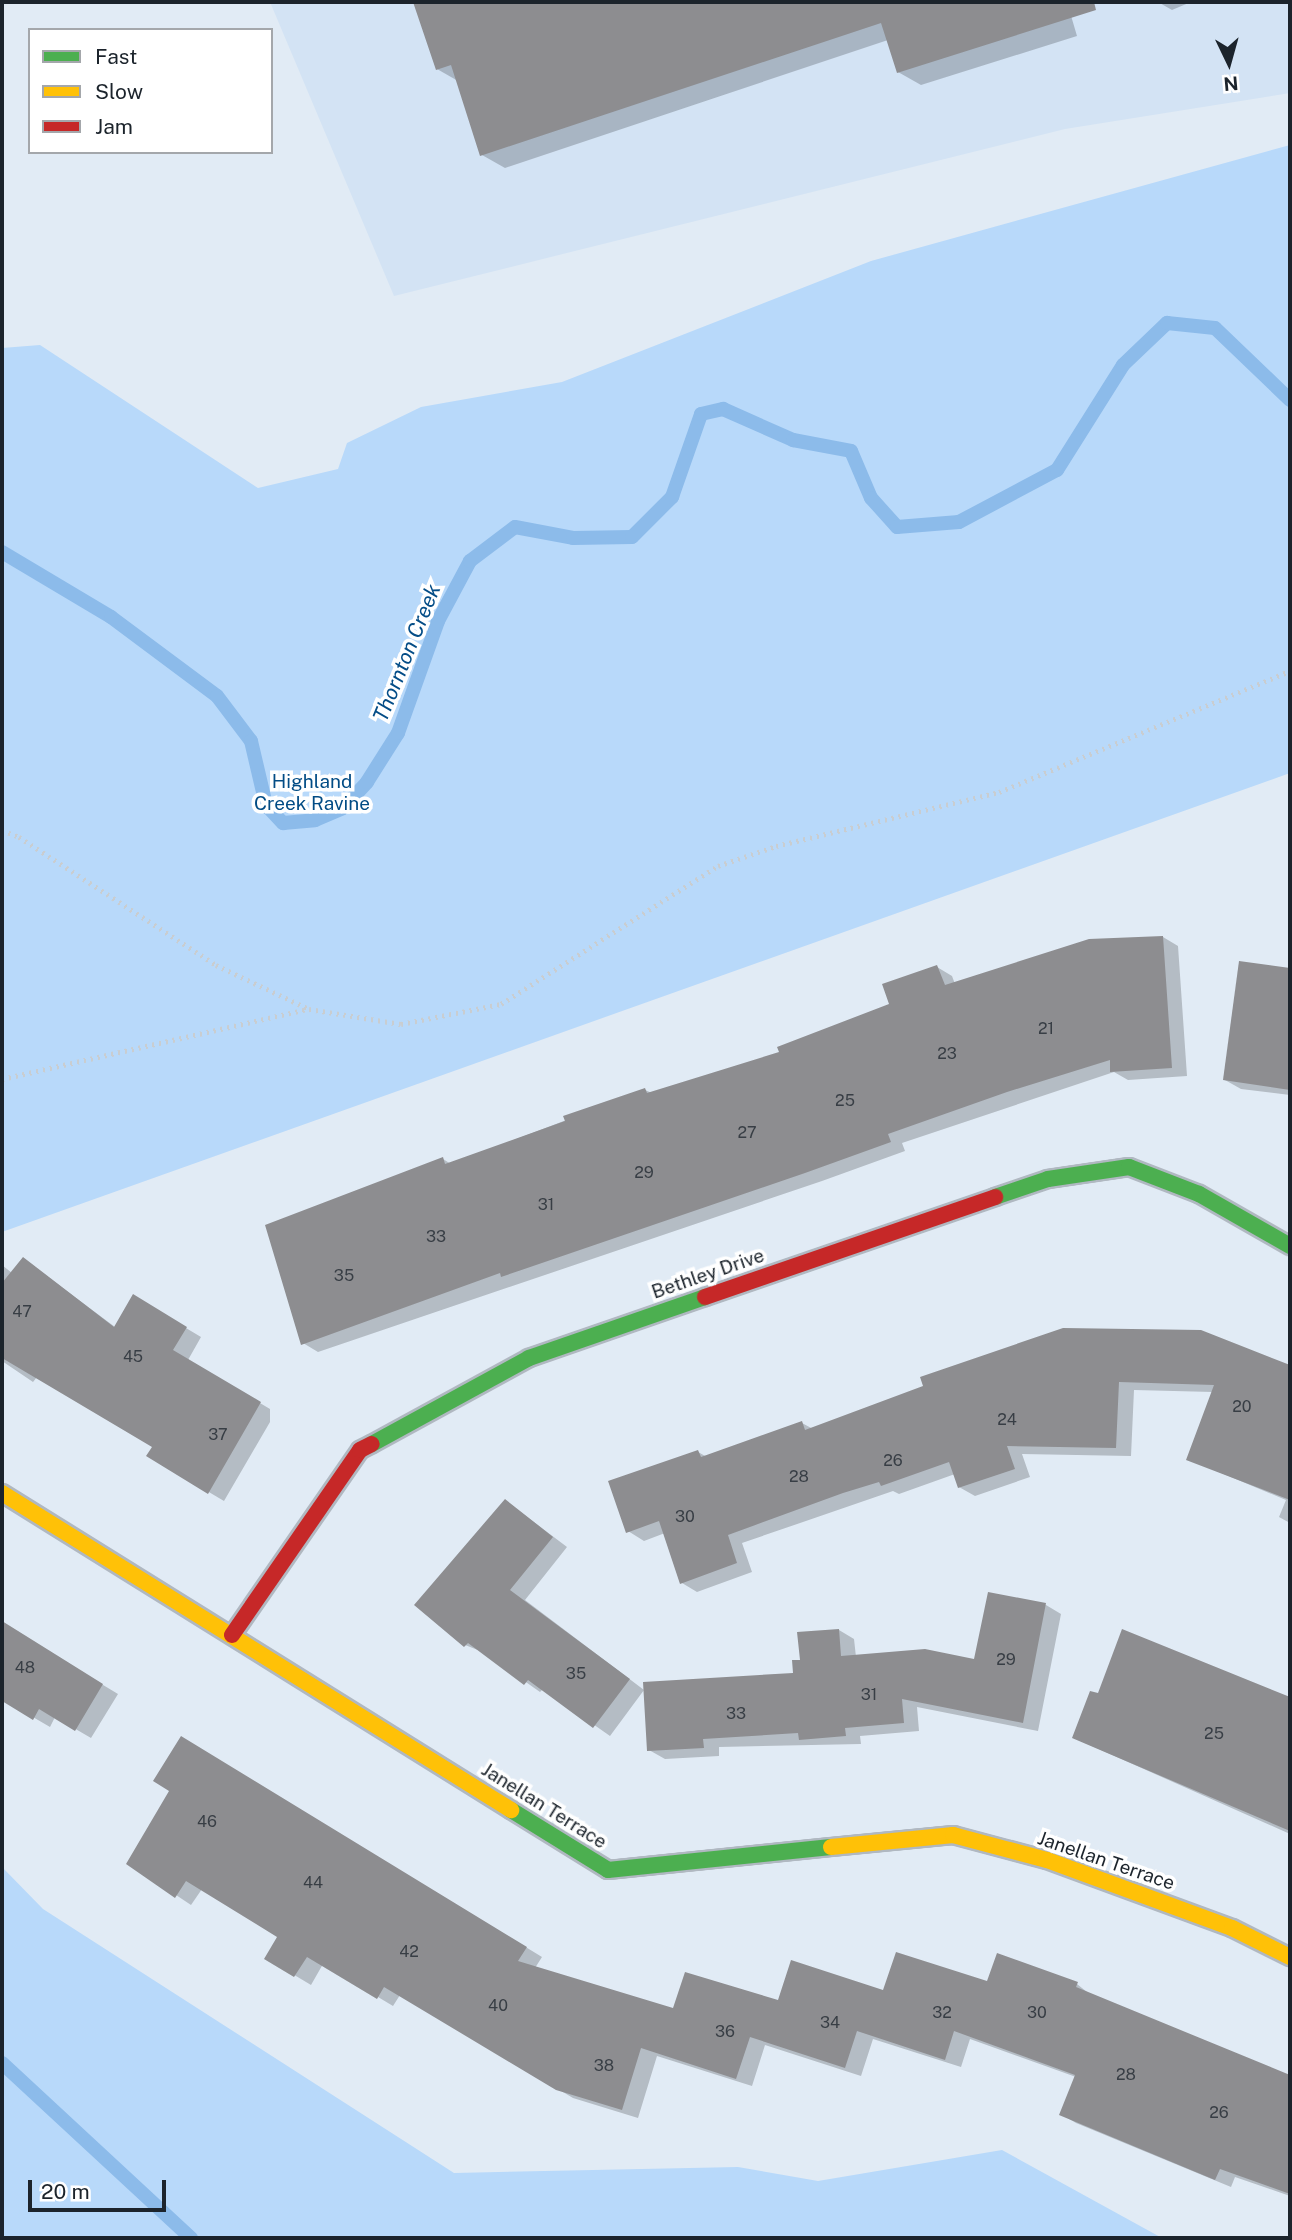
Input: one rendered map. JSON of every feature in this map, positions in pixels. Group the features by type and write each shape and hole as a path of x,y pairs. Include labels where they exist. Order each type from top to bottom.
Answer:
{"street":[{"name":"Bethley Drive","path":"232,1635 360,1450 529,1358 1048,1179 1129,1167 1199,1194 1290,1246"},
{"name":"Janellan Terrace","path":"2,1493 608,1870 953,1835 1047,1860 1232,1928 1290,1957"}],"path":[{"path":"2,830 19,837 216,965 309,1009 401,1024 501,1004 718,866 776,846 999,792 1290,671"},
{"path":"2,1079 309,1009"}],"shaded area":[{"path":"270,2 1290,2 1290,93 1065,129 394,296"}],"green space":[{"name":"Highland Creek Ravine","path":"1290,145 1290,773 2,1232 2,348 40,345 258,488 338,469 347,443 421,407 562,382 871,261"},
{"path":"2,1867 43,1909 454,2173 738,2167 818,2181 1002,2150 1162,2238 2,2238"}],"building":[{"path":"413,2 1094,2 1096,10 897,73 881,23 480,156 451,65 436,70"},
{"path":"1163,936 1172,1068 1110,1072 1110,1060 1007,1092 888,1134 891,1142 805,1173 501,1277 500,1273 301,1345 265,1225 443,1157 445,1164 565,1121 563,1116 645,1088 647,1093 779,1052 777,1047 889,1004 882,984 937,965 945,985 1089,939"},
{"path":"1239,961 1290,968 1290,1090 1223,1080"},
{"path":"23,1257 114,1327 133,1294 187,1327 173,1350 261,1402 208,1494 146,1456 152,1447 2,1358 2,1283"},
{"path":"1063,1328 1201,1330 1290,1365 1290,1500 1186,1460 1214,1385 1119,1382 1116,1448 1007,1446 1015,1469 958,1488 949,1462 881,1486 879,1482 843,1493 728,1535 737,1563 680,1584 659,1521 626,1533 608,1481 698,1450 701,1457 802,1421 805,1430 923,1386 920,1377"},
{"path":"505,1499 553,1537 510,1590 630,1679 593,1728 528,1680 524,1685 468,1643 464,1647 414,1605"},
{"path":"988,1592 1046,1603 1023,1723 902,1699 904,1723 845,1728 846,1736 799,1740 798,1733 703,1739 704,1748 647,1751 643,1682 793,1673 792,1660 800,1660 797,1632 839,1629 841,1656 925,1649 974,1659"},
{"path":"2,1621 103,1684 75,1731 39,1709 33,1720 2,1701"},
{"path":"1122,1629 1290,1697 1290,1831 1072,1738 1090,1691 1098,1693"},
{"path":"181,1736 527,1947 518,1961 673,2008 685,1972 778,2000 791,1960 883,1990 896,1952 987,1981 997,1953 1078,1982 1076,1987 1290,2075 1290,2194 1220,2169 1215,2180 1059,2115 1075,2075 954,2031 945,2060 857,2031 845,2068 750,2037 736,2079 641,2048 622,2110 556,2090 384,1987 377,1999 307,1957 294,1977 264,1959 277,1937 186,1881 175,1898 126,1864 169,1791 153,1781"}],"waterway":[{"name":"Thornton Creek","path":"2,552 111,617 217,696 251,741 266,805 283,823 315,820 343,808 367,782 398,733 438,621 470,561 515,527 573,538 632,537 672,497 701,414 723,409 793,440 851,451 871,498 897,527 959,522 1057,470 1123,365 1167,323 1215,328 1290,400"},
{"path":"2,2063 191,2238"}],"traffic: fast":[{"path":"995,1197 1048,1179 1129,1167 1199,1194 1290,1246"},
{"path":"372,1444 529,1358 705,1297"},
{"path":"511,1810 608,1870 831,1847"}],"traffic: slow":[{"path":"2,1493 511,1810"},
{"path":"831,1847 953,1835 1047,1860 1232,1928 1290,1957"}],"traffic: jam":[{"path":"705,1297 995,1197"},
{"path":"232,1635 360,1450 372,1444"}]}
